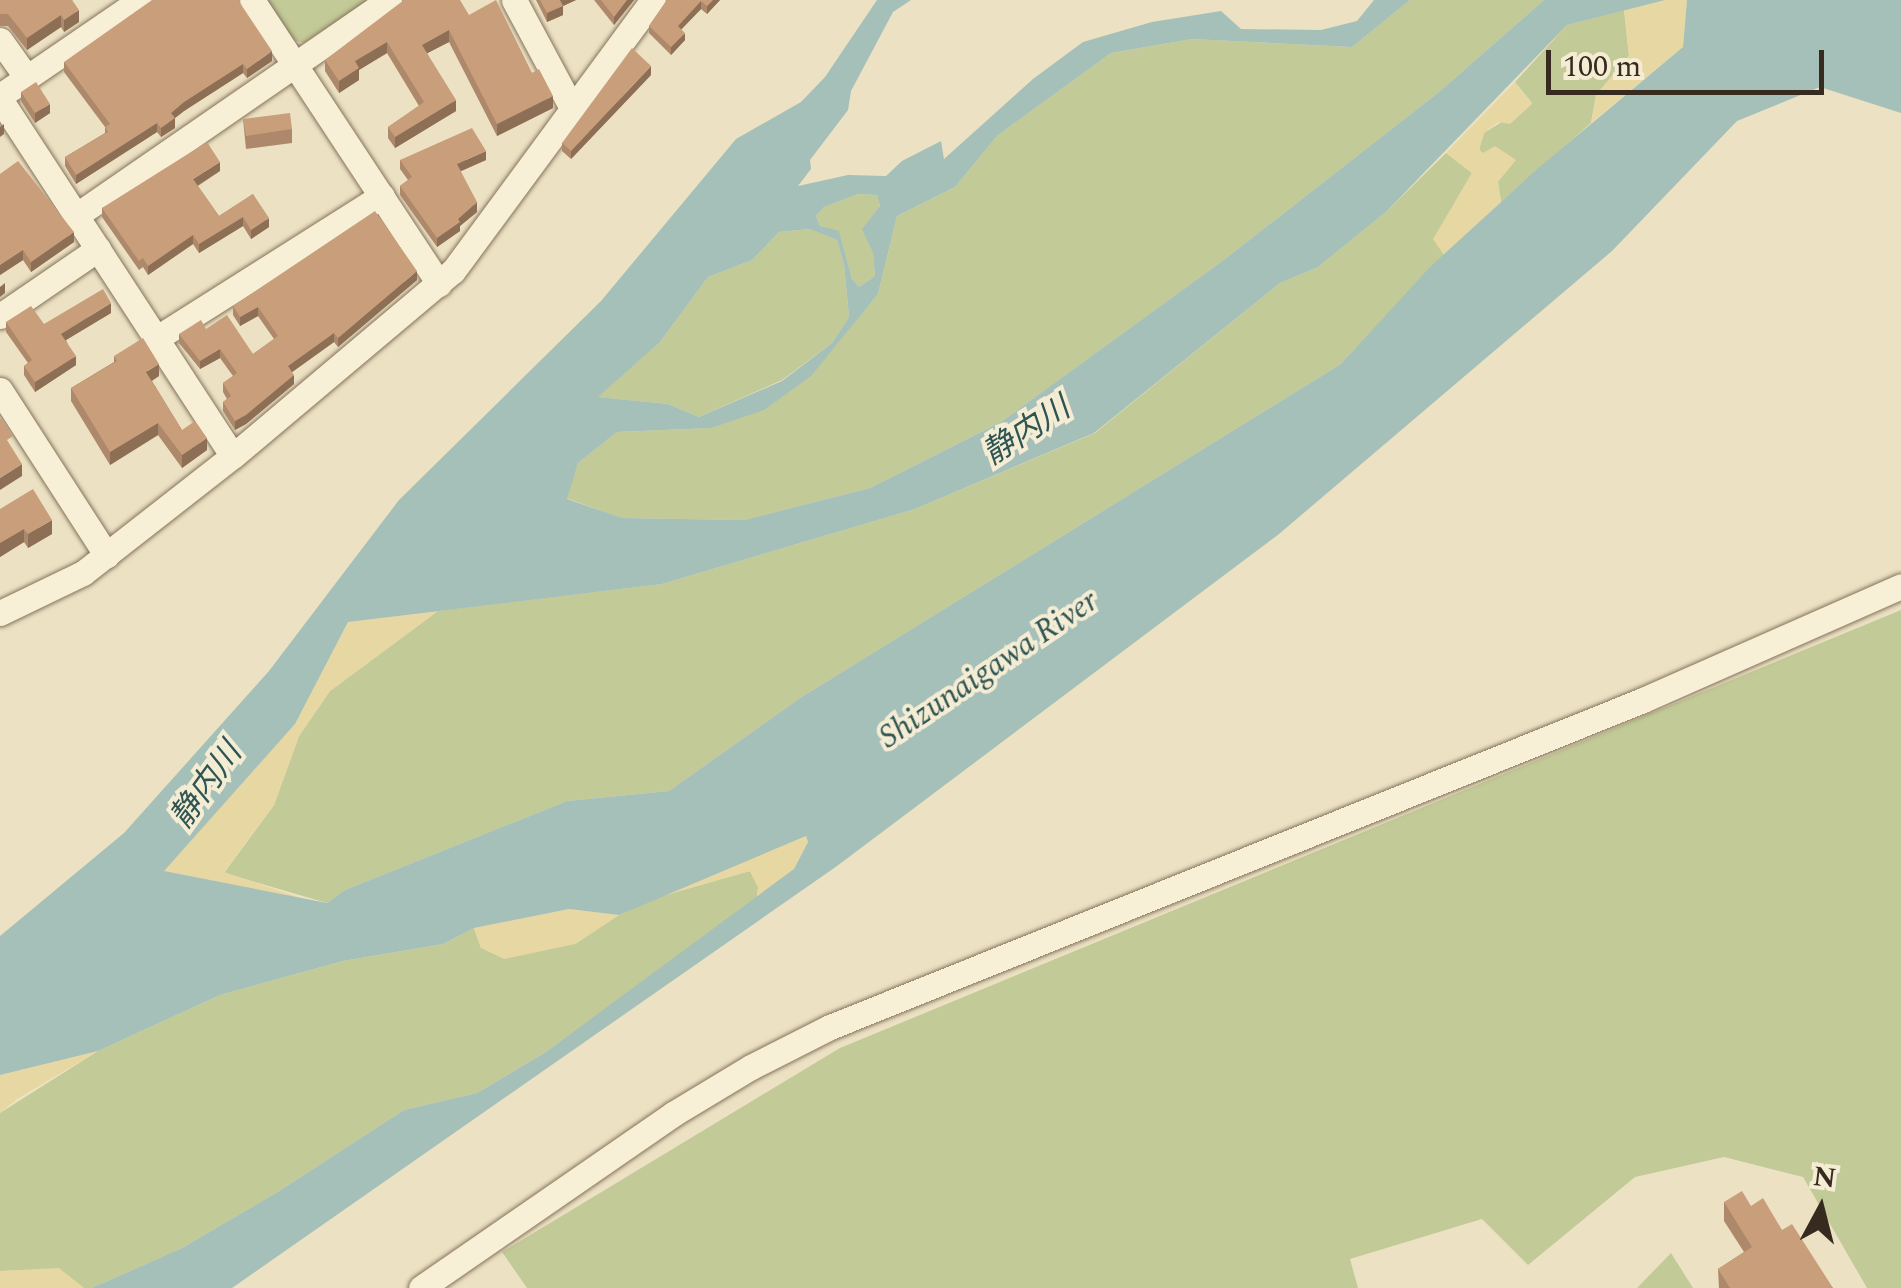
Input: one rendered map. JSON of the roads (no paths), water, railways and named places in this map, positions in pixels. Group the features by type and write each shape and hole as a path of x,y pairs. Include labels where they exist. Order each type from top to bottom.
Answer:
{"street":[{"path":"140,0 0,98 233,456"},
{"path":"252,0 439,284"},
{"path":"76,215 390,0"},
{"path":"514,0 572,108"},
{"path":"0,612 83,574 233,456 439,284 653,0"},
{"path":"0,40 26,78"},
{"path":"157,338 382,196"},
{"path":"0,316 98,249"},
{"path":"0,390 107,556"},
{"path":"421,1288 673,1114 830,1026 1643,700 1901,586"}],"water":[{"path":"877,0 911,0 893,12 851,91 848,110 810,160 811,169 798,186 848,175 886,176 902,161 941,141 944,159 1033,79 1083,42 1152,22 1221,11 1241,29 1321,30 1357,21 1374,0 1410,0 1352,47 1192,39 1111,53 998,135 955,187 897,216 878,294 811,376 764,410 711,428 617,432 578,463 567,499 622,518 744,520 870,488 1001,422 1225,259 1439,92 1544,0 1665,0 1567,25 1387,211 1318,267 1280,283 1094,433 915,509 662,584 348,622 295,724 164,871 327,903 345,890 567,801 669,791 800,698 1341,364 1430,267 1536,170 1683,47 1687,0 1901,0 1901,113 1820,87 1737,121 1612,251 1279,534 837,866 232,1288 92,1288 182,1248 404,1110 477,1093 546,1052 794,869 808,842 806,836 619,915 569,909 474,928 443,944 343,961 220,995 98,1051 0,1075 0,936 124,833 269,671 399,500 601,301 736,139 801,102 825,77","holes":["858,194 877,195 880,206 862,229 873,253 875,276 859,287 852,279 839,231 820,226 816,216 824,207","810,229 837,240 844,264 849,317 832,343 782,381 699,417 668,404 598,397 660,342 708,277 752,260 779,232"]}],"water label":[{"name":"静内川","path":"1027,432"},
{"name":"Shizunaigawa River","path":"989,670"},
{"name":"静内川","path":"207,786"}]}
